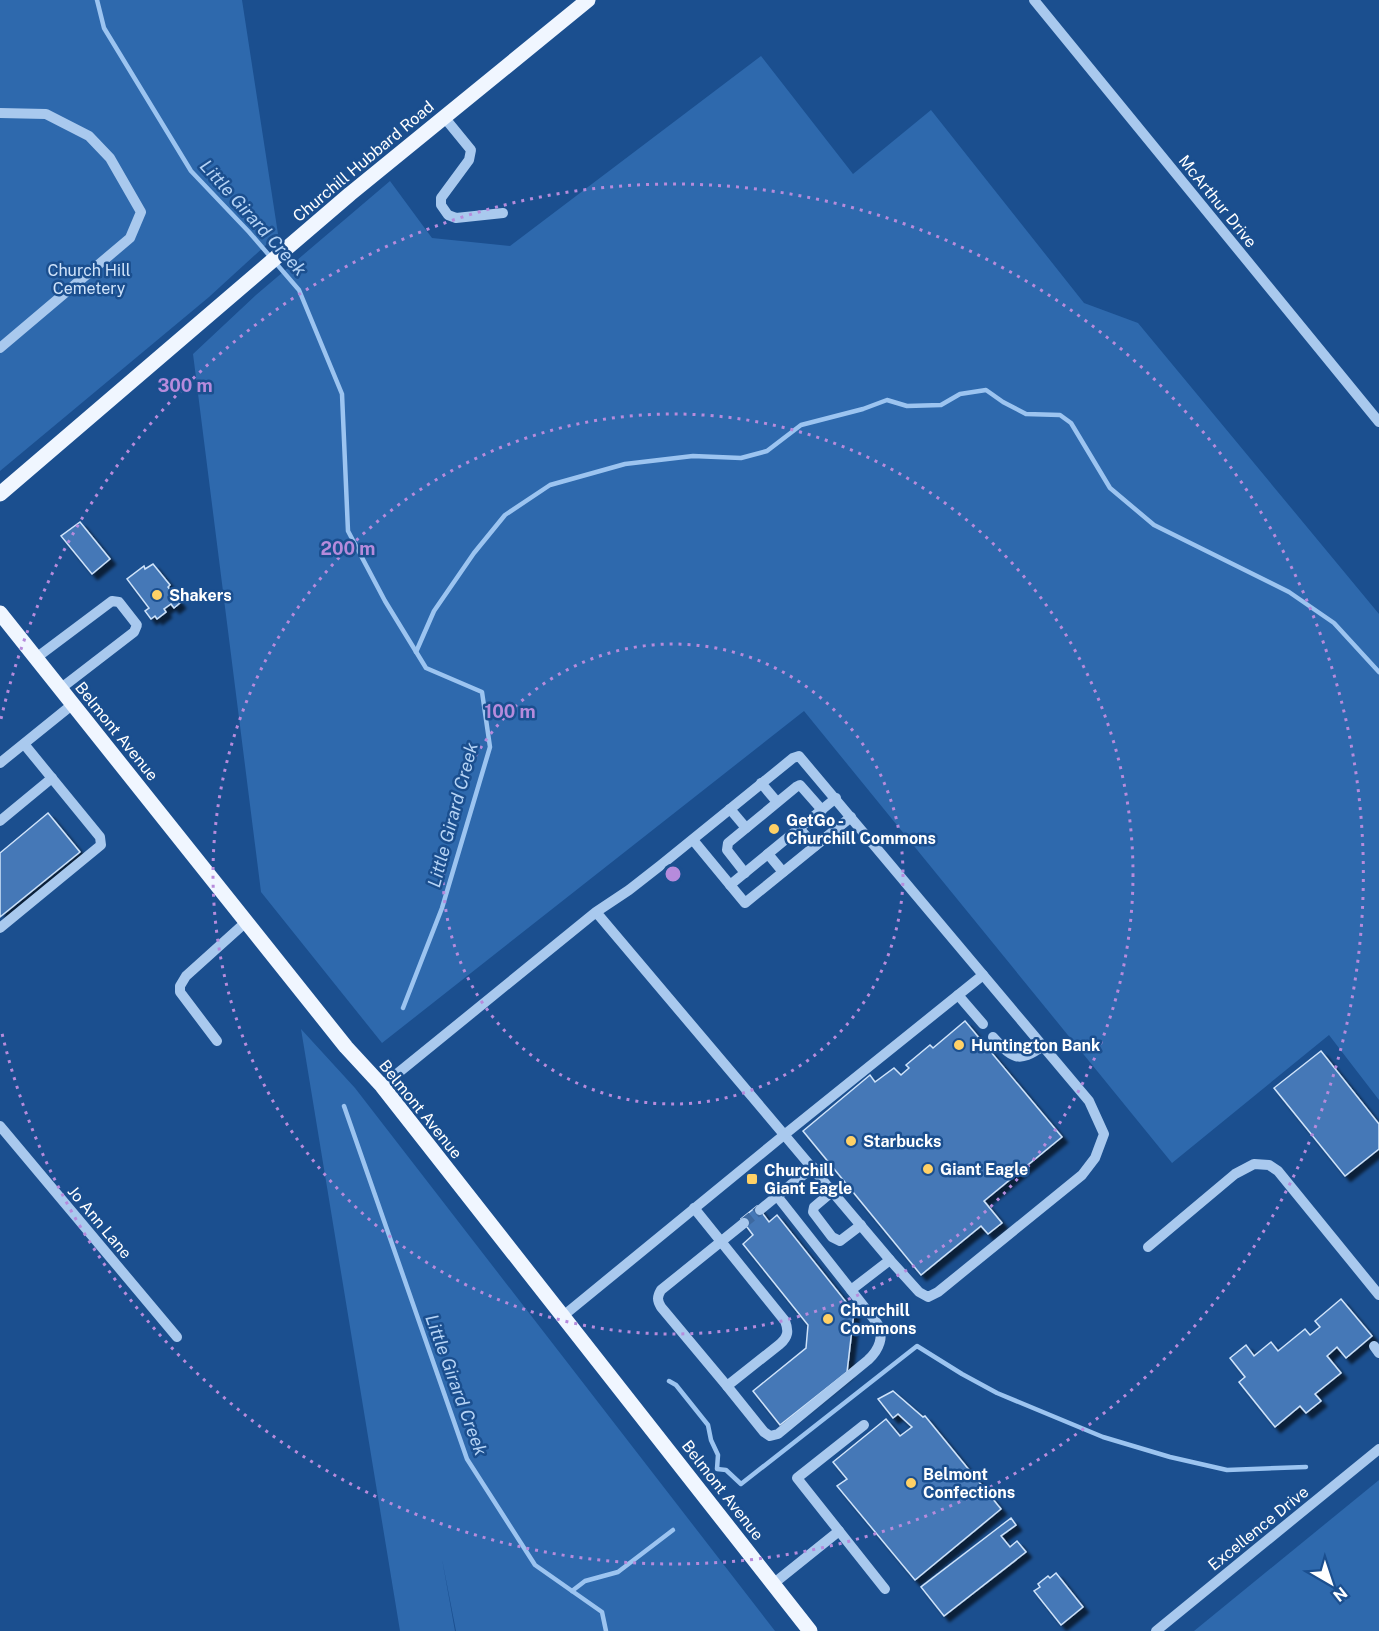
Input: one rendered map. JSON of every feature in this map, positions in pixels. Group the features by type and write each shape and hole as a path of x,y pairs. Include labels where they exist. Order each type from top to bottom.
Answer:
{"main road":[{"name":"Churchill Hubbard Road","path":"0,494 350,194 588,0"},
{"name":"Belmont Avenue","path":"0,613 346,1047 382,1086 810,1631"}],"street":[{"name":"McArthur Drive","path":"1034,0 1379,422"},
{"path":"0,112 45,114 89,136 110,158 141,212 130,238 0,348"},
{"path":"444,117 471,150 469,160 441,198 441,205 448,215 456,218 503,213"},
{"path":"36,657 112,601 119,602 137,625 134,632 60,689"},
{"path":"0,763 73,704"},
{"path":"0,928 101,845 100,837 24,744"},
{"path":"382,1086 596,912 629,890 693,840 793,758 800,756 1089,1101 1104,1134 1095,1158 1082,1175 938,1292 928,1297 919,1292 890,1260 596,912"},
{"path":"0,821 52,778"},
{"path":"761,783 777,802"},
{"path":"745,873 726,847 777,802 800,785 822,810"},
{"path":"730,885 836,798"},
{"path":"730,809 746,828"},
{"path":"693,840 745,903 851,817"},
{"path":"800,828 815,846"},
{"path":"768,854 783,872"},
{"path":"217,1041 180,992 180,986 186,976 246,922"},
{"path":"563,1316 983,975"},
{"path":"958,995 982,1024"},
{"path":"993,1036 1007,1053 1018,1058 1030,1055 1043,1046"},
{"name":"Jo Ann Lane","path":"0,1126 177,1337"},
{"path":"1148,1247 1235,1174 1254,1164 1269,1166 1278,1171 1379,1295"},
{"path":"760,1210 813,1167"},
{"path":"833,1191 814,1207 813,1212 832,1237 840,1241 861,1225"},
{"path":"744,1223 661,1290 658,1302 764,1432 770,1436 778,1434 868,1360 879,1346 880,1328 777,1196"},
{"path":"694,1208 785,1321 788,1333 780,1344 727,1386"},
{"path":"851,1290 890,1260"},
{"path":"864,1425 797,1478 885,1589"},
{"name":"Excellence Drive","path":"1156,1631 1379,1449"},
{"path":"773,1584 839,1531"}],"green space":[{"name":"Church Hill Cemetery","path":"0,0 242,0 278,234 209,297 0,471"},
{"path":"761,56 853,174 931,110 1084,303 1138,323 1379,614 1379,1100 1329,1035 1172,1163 804,711 382,1043 261,892 193,354 256,295 390,181 432,238 510,246"},
{"path":"301,1029 355,1088 775,1631 456,1631 442,1559 455,1631 400,1631"},
{"path":"1379,1480 1379,1631 1194,1631"}],"building":[{"path":"80,522 110,559 92,574 61,536"},
{"name":"Shakers","path":"153,564 170,585 168,587 180,603 174,608 171,604 164,609 166,612 157,619 155,616 151,619 145,611 149,608 127,579 144,566 145,569"},
{"path":"48,813 80,852 0,917 0,853"},
{"name":"Giant Eagle","path":"965,1021 1062,1137 984,1201 1002,1223 988,1234 981,1226 921,1275 803,1131 870,1075 875,1082 894,1068 901,1075 909,1068 906,1065 930,1045 933,1048"},
{"path":"1321,1051 1379,1124 1379,1149 1345,1176 1274,1088"},
{"name":"Churchill Commons","path":"757,1206 769,1222 777,1215 854,1312 847,1372 780,1425 753,1391 806,1348 808,1325 743,1244 753,1235 741,1219"},
{"path":"1341,1299 1372,1336 1346,1358 1337,1347 1327,1356 1341,1373 1315,1394 1321,1401 1306,1413 1300,1406 1275,1427 1239,1382 1245,1377 1230,1358 1246,1345 1254,1356 1271,1342 1278,1351 1305,1329 1310,1335 1320,1327 1315,1321"},
{"name":"Belmont Confections","path":"893,1391 923,1417 925,1416 1001,1509 915,1580 837,1486 847,1479 833,1462 886,1419 900,1436 912,1427 898,1414 893,1418 878,1399"},
{"path":"1011,1518 1016,1525 1001,1536 1010,1547 1017,1541 1026,1552 944,1616 921,1587"},
{"path":"1056,1573 1083,1607 1061,1625 1034,1591 1040,1587 1038,1584"}],"waterway":[{"name":"Little Girard Creek","path":"97,0 104,28 191,171 249,232 299,290 342,394 348,531 385,601 426,668 482,692 490,747 442,908 403,1008"},
{"path":"416,652 434,611 474,553 505,515 550,485 625,464 693,456 741,458 767,451 801,425 863,409 887,400 907,406 941,405 960,394 986,390 1026,414 1060,415 1071,423 1110,488 1154,525 1289,592 1334,623 1379,672"},
{"name":"Little Girard Creek","path":"344,1106 467,1459 535,1565 602,1612 606,1631"},
{"path":"669,1381 676,1385 708,1425 711,1440 718,1455 717,1469 726,1470 741,1484 917,1346 997,1393 1103,1437 1170,1457 1227,1470 1306,1467"},
{"path":"572,1591 585,1581 618,1572 673,1530"}],"tunnel":[{"path":"744,1223 760,1210"}],"place":[{"name":"Shakers","path":"157,595"},
{"name":"GetGo - Churchill Commons","path":"774,829"},
{"name":"Huntington Bank","path":"959,1045"},
{"name":"Starbucks","path":"851,1141"},
{"name":"Giant Eagle","path":"928,1169"},
{"name":"Churchill Giant Eagle","path":"752,1179"},
{"name":"Churchill Commons","path":"828,1319"},
{"name":"Belmont Confections","path":"911,1483"}]}
